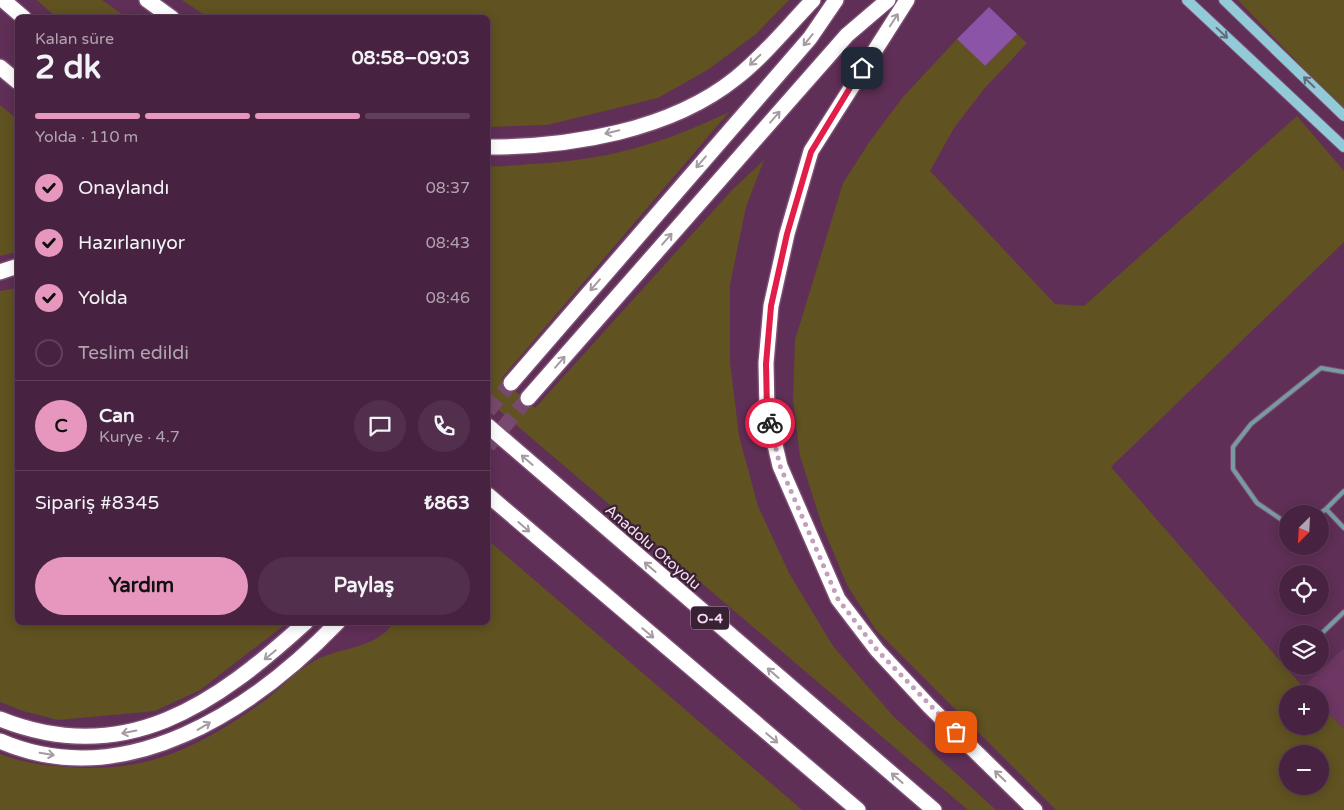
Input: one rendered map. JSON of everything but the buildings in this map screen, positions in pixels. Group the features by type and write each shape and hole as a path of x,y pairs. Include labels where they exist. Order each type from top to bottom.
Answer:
{"highway":[{"path":"3,0 20,15"},
{"path":"147,0 168,15"},
{"path":"490,147 525,147 570,142 671,116 736,79 813,0"},
{"path":"511,383 810,38 836,0"},
{"path":"528,398 847,35 888,0"},
{"path":"907,0 811,152 787,234 771,306 766,364 767,411 780,466 838,599 877,650 929,706 1035,810"},
{"path":"0,66 15,79"},
{"path":"0,272 15,267"},
{"name":"Anadolu Otoyolu","path":"490,428 934,810"},
{"path":"490,497 858,810"},
{"path":"0,719 17,726 67,736 101,737 134,731 169,720 199,705 244,675 302,625"},
{"path":"0,741 47,755 85,757 121,755 159,746 196,731 258,691 297,661 335,625"}],"main road":[{"path":"1187,0 1344,147"},
{"path":"1224,0 1344,116"}],"lane":[{"path":"1279,520 1257,503 1233,469 1234,447 1250,424 1320,368 1344,372"},
{"path":"1329,506 1344,491"},
{"path":"1329,512 1344,528"},
{"path":"1329,626 1344,612"}],"shaded area":[{"path":"37,0 102,0 123,15 54,15"},
{"path":"182,0 789,0 756,34 709,69 658,98 547,125 490,127 490,15 204,15"},
{"path":"1238,0 1344,0 1344,111"},
{"path":"1017,34 1027,43 984,89 954,128 930,171 1055,304 1084,306 1297,116 1344,171 1344,242 1111,467 1279,660 1279,675 1292,675 1301,685 1279,685 1279,735 1329,735 1329,713 1344,729 1344,810 1056,810 876,630 847,585 822,525 800,456 793,399 795,340 843,183 870,141 903,97 957,39 985,66"},
{"path":"0,105 15,118 15,252 0,256"},
{"path":"729,112 501,379 535,408 733,189 764,160 746,207 730,285 730,362 739,436 758,506 789,573 833,646 893,716 996,810 968,810 490,403 490,166 557,162 608,155 656,142"},
{"path":"15,288 15,625 284,625 200,690 155,711 58,720 23,711 0,702 0,291"},
{"path":"490,542 802,810 0,810 0,754 50,766 96,768 147,762 170,755 214,734 236,720 260,704 314,661 324,656 368,643 386,632 391,625 490,625"},
{"path":"1344,648 1344,729 1329,713 1329,685 1305,685 1316,675 1329,675 1329,662"}],"tunnel":[{"path":"490,409 511,383"},
{"path":"490,444 528,398"}],"way so far":[{"path":"770,423 780,466 838,599 877,650 956,732"}],"route":[{"path":"770,423 767,411 766,364 771,306 787,234 811,152 862,68"}]}
